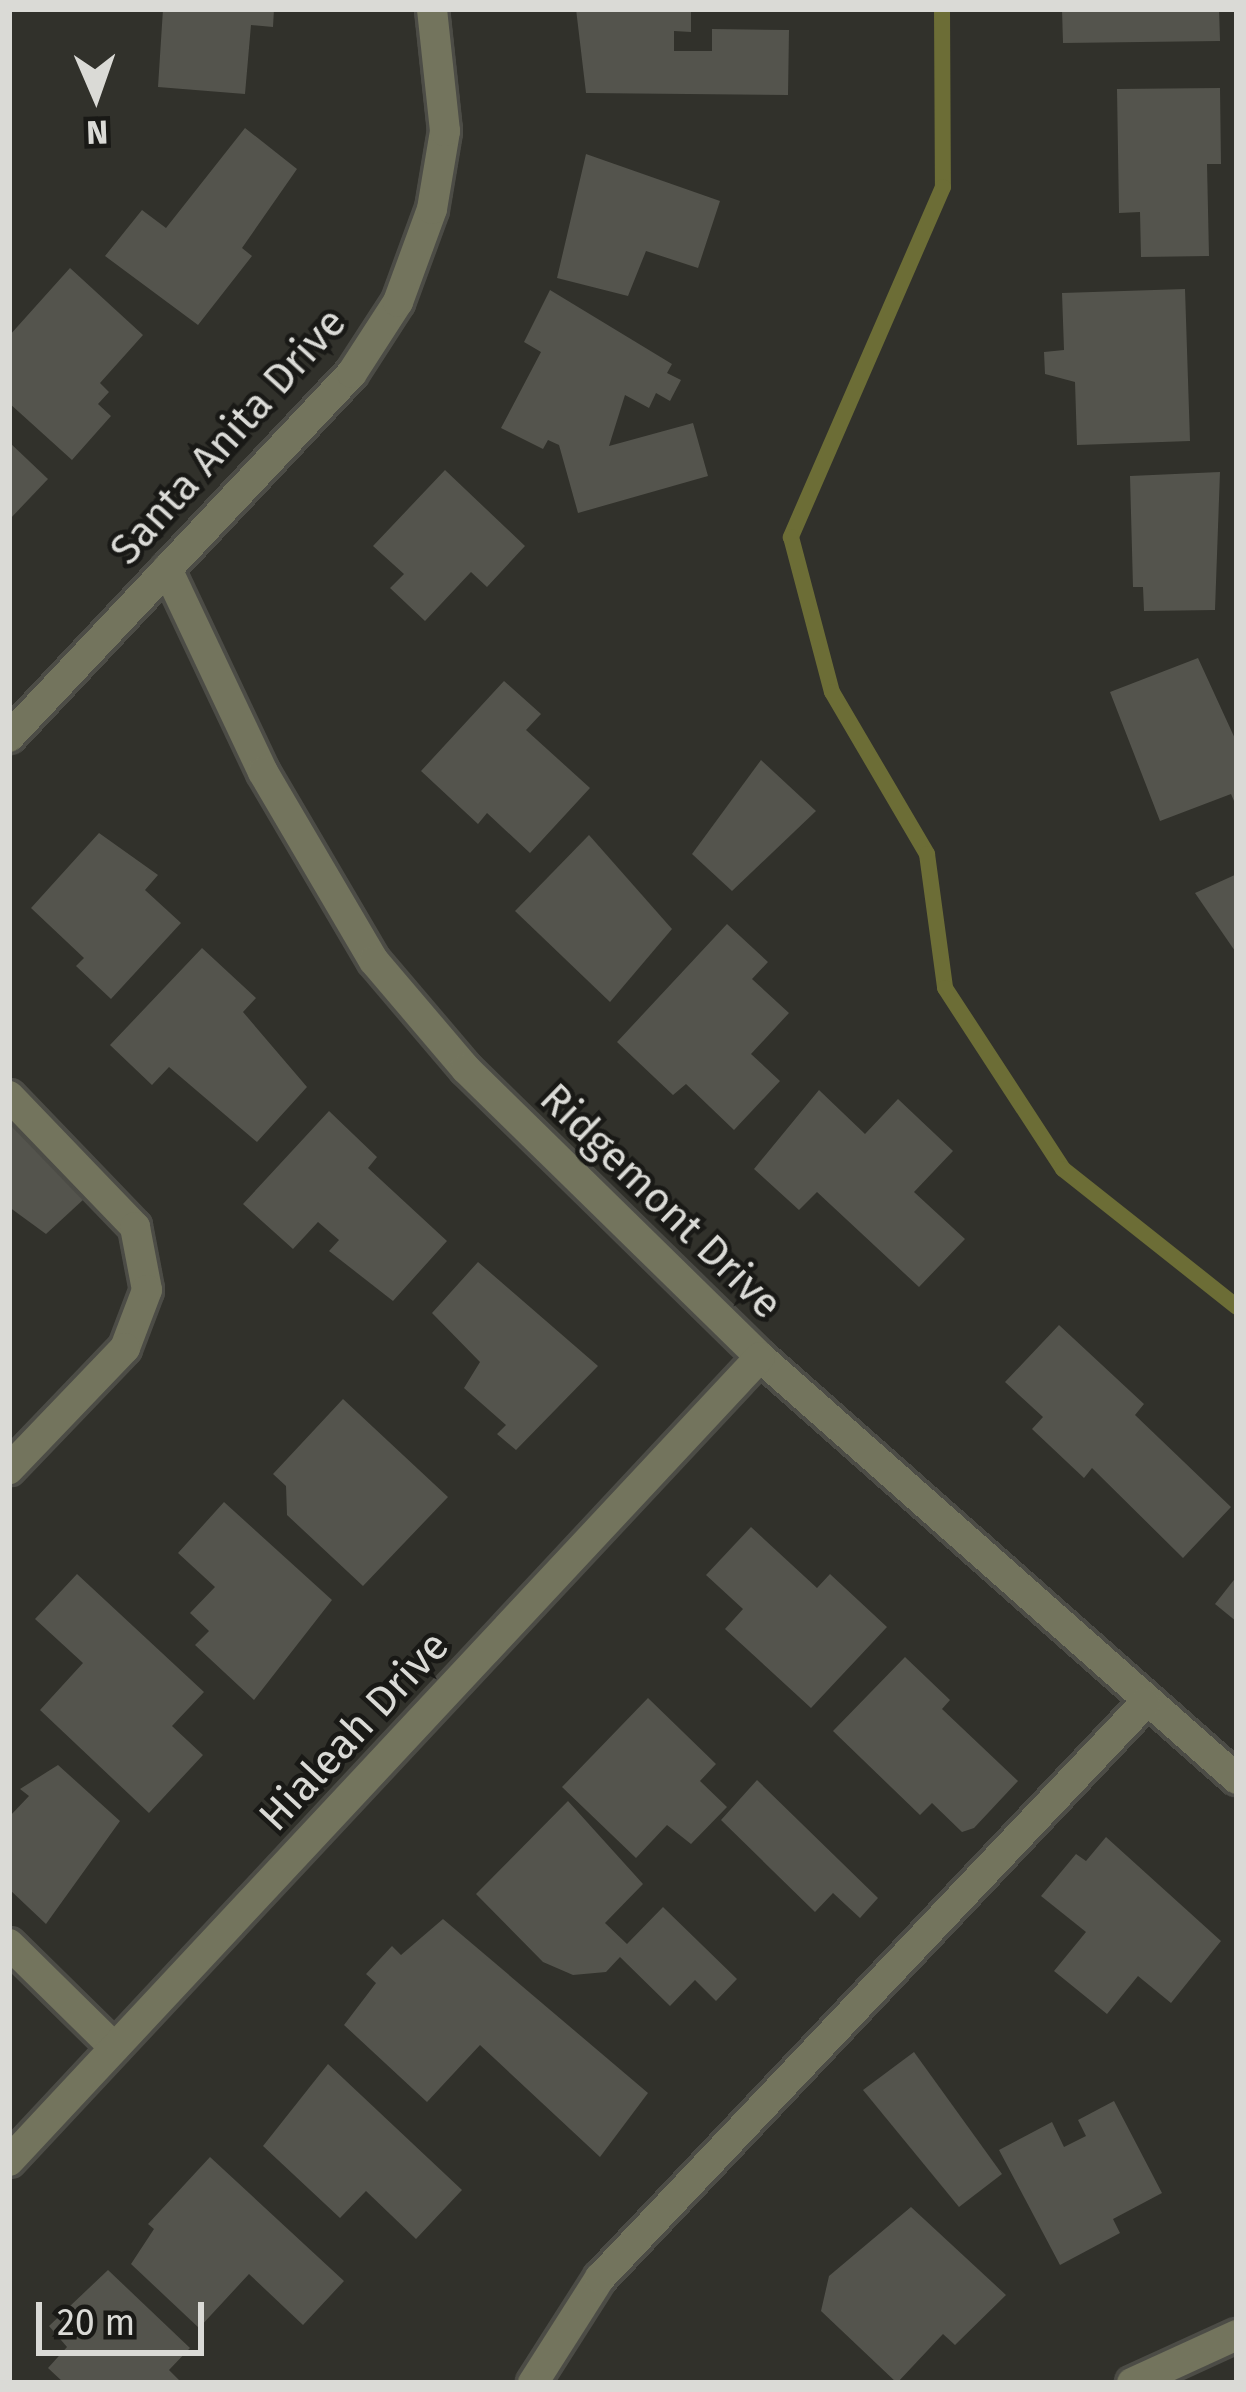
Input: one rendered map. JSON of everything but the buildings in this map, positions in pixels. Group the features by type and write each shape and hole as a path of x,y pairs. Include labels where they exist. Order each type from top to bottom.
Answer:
{"street":[{"name":"Santa Anita Drive","path":"9,737 352,373 398,302 432,209 445,131 432,9"},
{"name":"Ridgemont Drive","path":"167,569 262,772 374,961 466,1069 760,1357 1145,1703 1237,1779"},
{"path":"9,1096 135,1227 147,1290 125,1348 9,1469"},
{"name":"Hialeah Drive","path":"9,2161 760,1357"},
{"path":"533,2383 600,2278 1145,1703"},
{"path":"9,1944 115,2048"},
{"path":"1132,2383 1237,2335"}],"waterway":[{"path":"942,9 943,187 791,537 832,692 927,854 945,988 1063,1169 1237,1307"}]}
